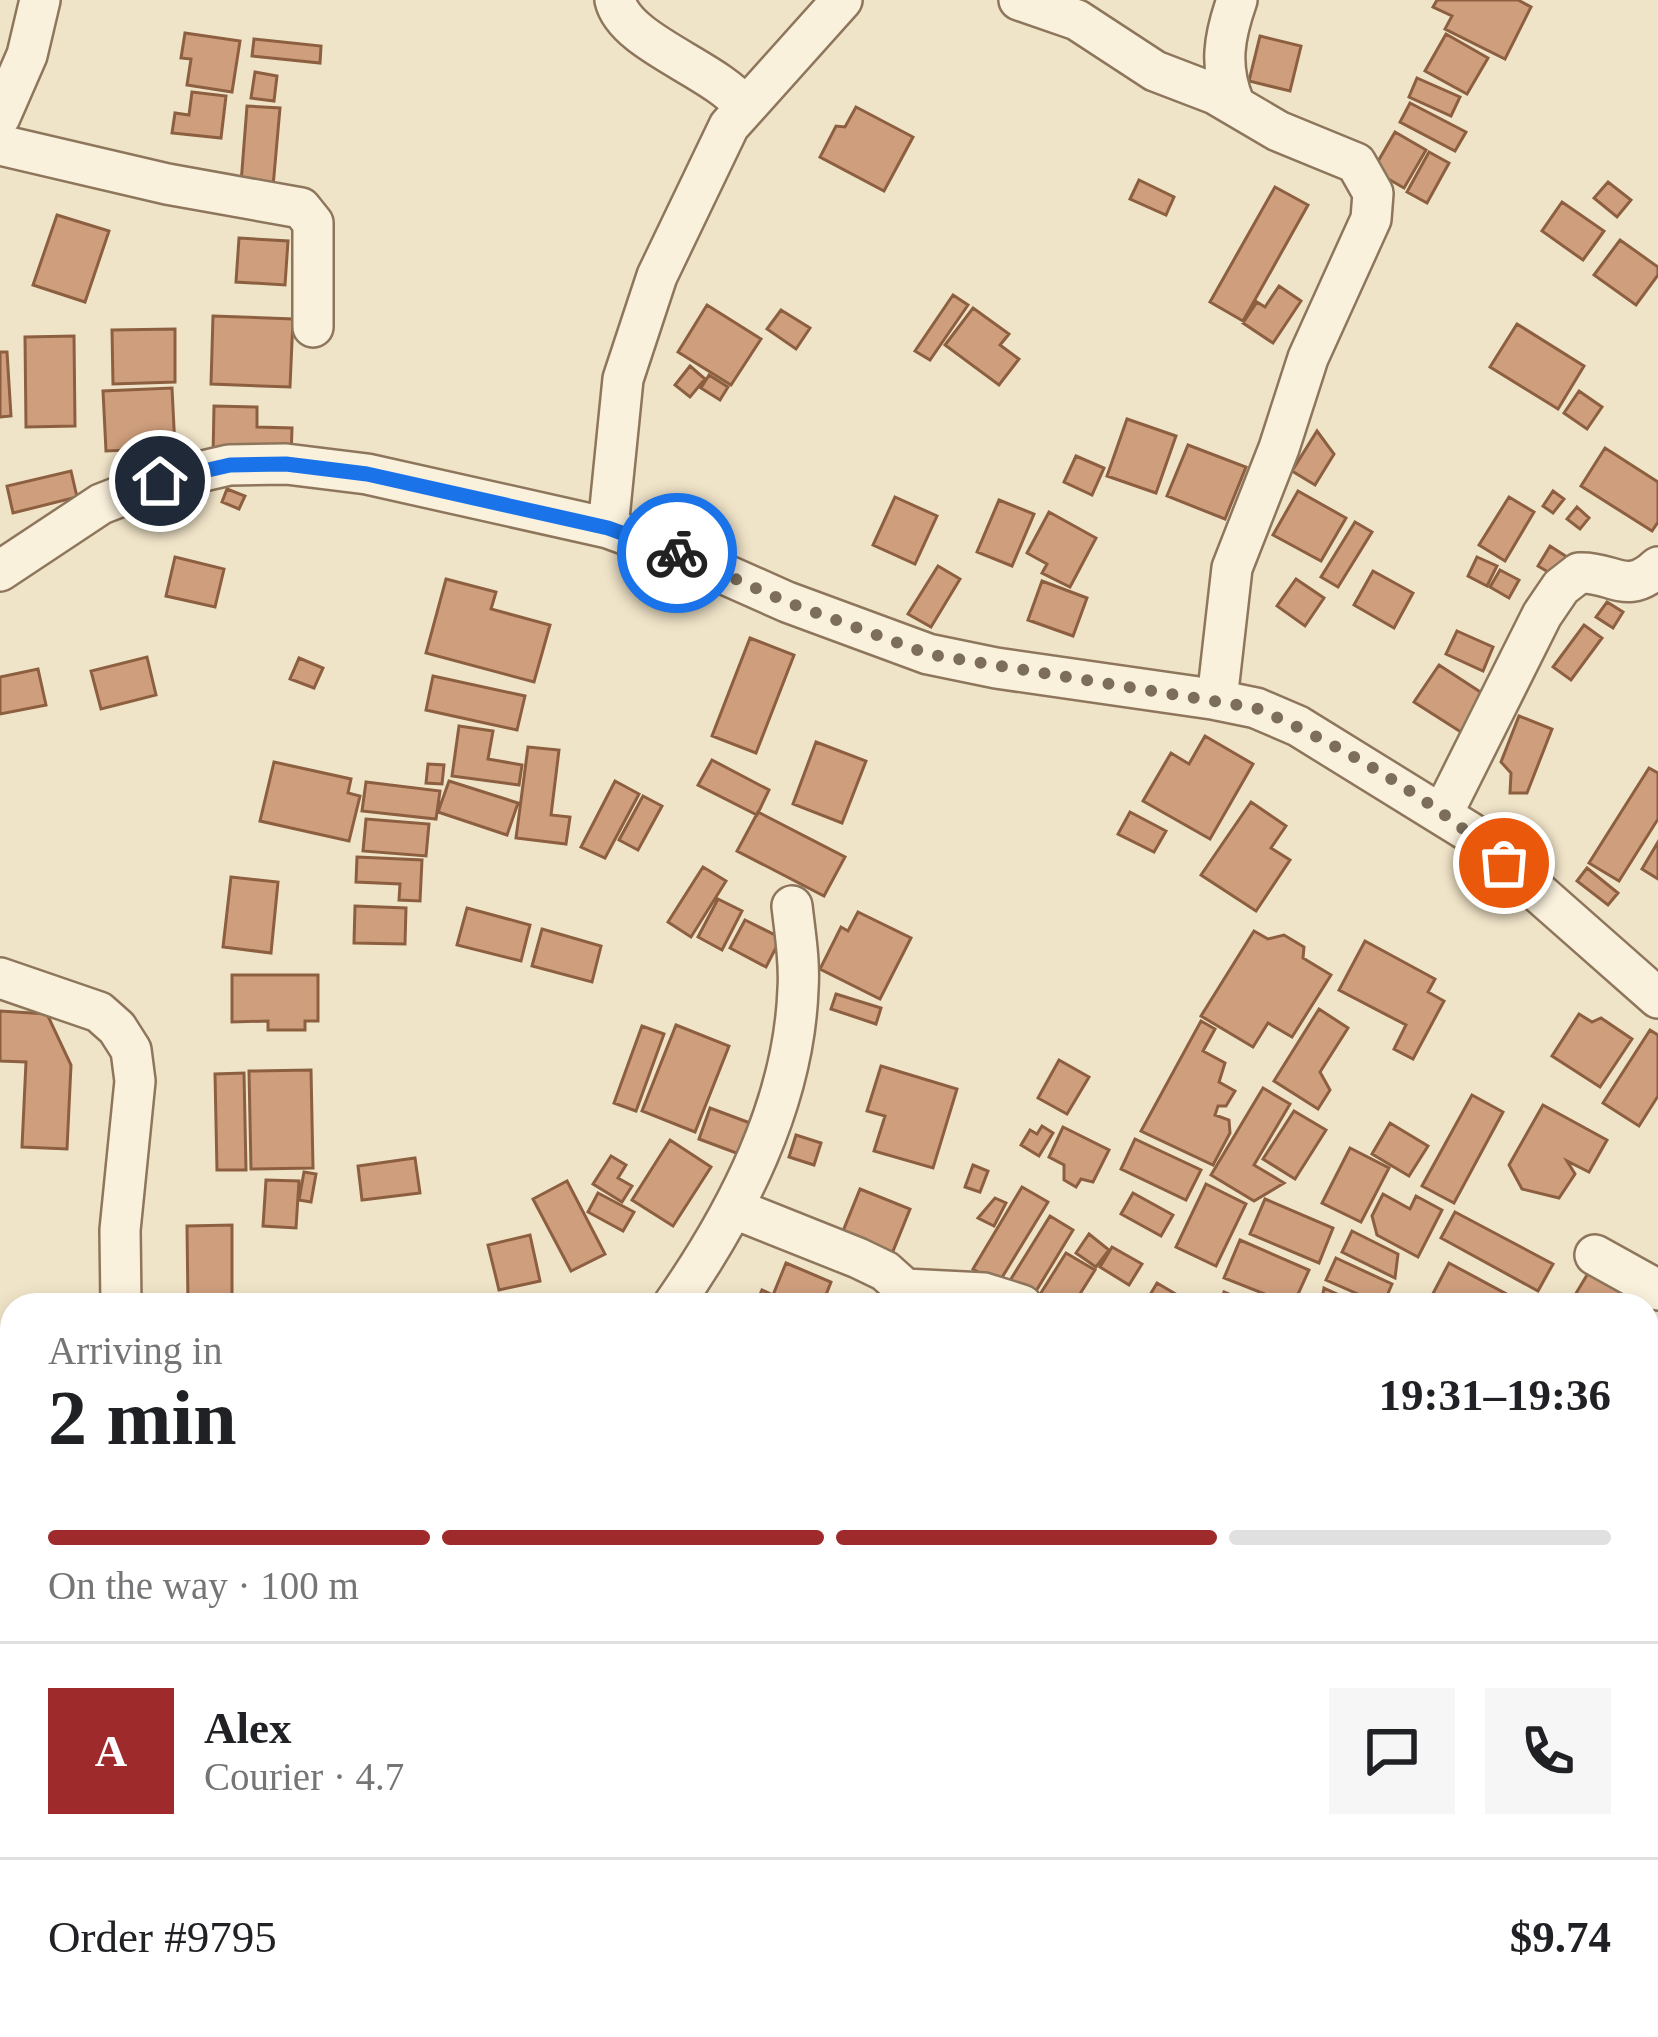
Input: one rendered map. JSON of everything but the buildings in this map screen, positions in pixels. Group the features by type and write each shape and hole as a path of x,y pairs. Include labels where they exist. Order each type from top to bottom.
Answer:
{"street":[{"path":"0,117 27,55 40,0"},
{"path":"615,0 632,28 721,81 744,106"},
{"path":"608,528 623,379 642,313 710,161 744,106 842,0"},
{"path":"1019,0 1077,20 1155,71 1234,103 1278,130 1356,163 1369,181 1372,219 1308,358 1232,568 1217,700"},
{"path":"1234,103 1222,58 1237,0"},
{"path":"0,145 167,184 301,208 313,223 313,327"},
{"path":"2,565 101,504 160,481 230,465 286,464 367,474 608,528 928,654 1217,700 1256,708 1298,726 1471,833 1658,998"},
{"path":"1442,815 1542,615 1561,587 1579,573 1631,582 1658,567"},
{"path":"681,1293 735,1209 777,1097 799,986 792,906"},
{"path":"0,978 99,1012 131,1050 135,1081 120,1230 121,1293"},
{"path":"735,1209 858,1258 885,1271 905,1289 984,1293"},
{"path":"1594,1255 1658,1290"}],"way so far":[{"path":"677,553 787,602 928,654 1256,708 1298,726 1382,776 1471,833 1504,863"}],"route":[{"path":"160,481 230,465 286,464 367,474 608,528 677,553"}]}
